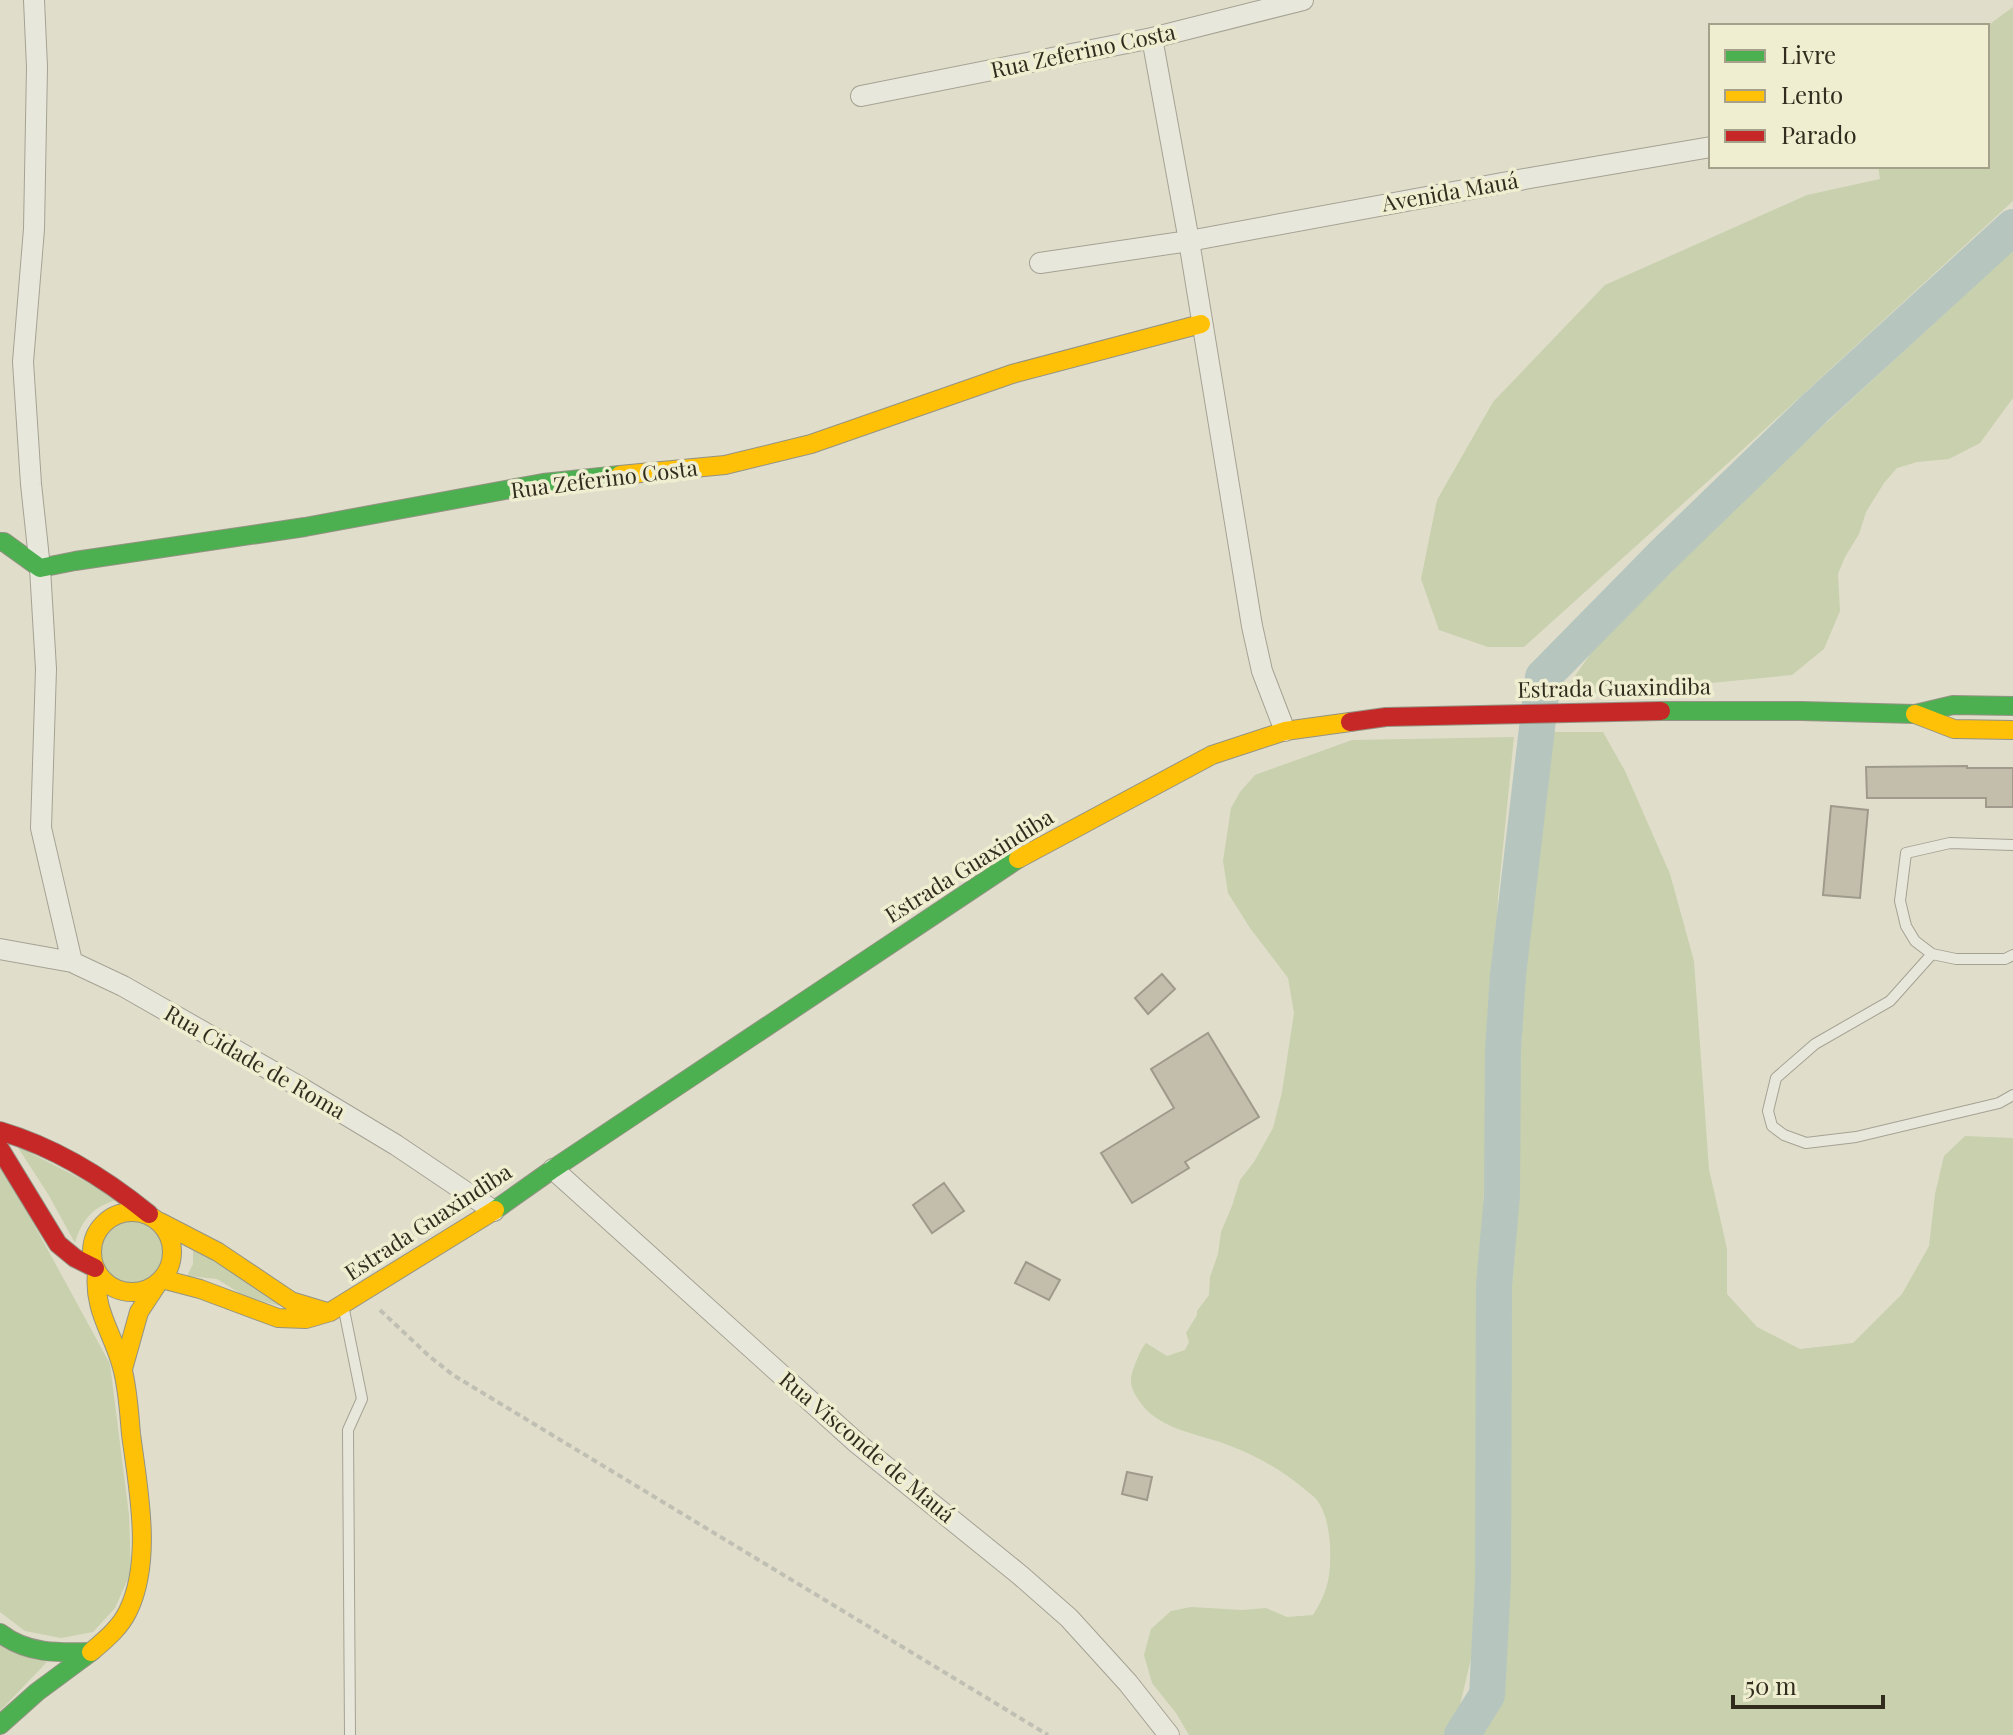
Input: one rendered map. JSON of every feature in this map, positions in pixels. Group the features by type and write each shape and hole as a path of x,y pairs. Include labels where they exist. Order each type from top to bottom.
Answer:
{"main road":[{"name":"Rua Zeferino Costa","path":"40,568 305,527 543,483 725,465 811,444 1012,374 1201,324"},
{"path":"0,542 40,568"},
{"name":"Estrada Guaxindiba","path":"336,1309 494,1211 1027,853 1212,755 1285,731 1386,717 1801,711 1915,714 1953,705 2013,706"},
{"name":"Estrada Guaxindiba","path":"1915,714 1954,729 2013,730"},
{"path":"0,1131 27,1140 86,1169 115,1187 168,1233 172,1260 167,1273 139,1312 123,1369"},
{"path":"0,1149 58,1244 76,1260 96,1271 108,1285 120,1291 133,1293 146,1290 160,1281 200,1289 278,1318 306,1319 336,1309"},
{"path":"0,1725 116,1630 129,1610 141,1571 141,1532 123,1369 96,1300 96,1271 91,1257 92,1244 103,1222 125,1211 137,1211 206,1245 291,1301 336,1309"},
{"path":"0,1633 25,1649 54,1654 91,1652"}],"street":[{"path":"34,0 37,67 34,229 23,362 46,669 41,828 72,962"},
{"name":"Rua Zeferino Costa","path":"861,96 1152,38 1303,0"},
{"path":"1152,38 1189,241 1252,626 1262,671 1285,731"},
{"name":"Avenida Mauá","path":"1040,263 1189,241 1709,147"},
{"name":"Rua Cidade de Roma","path":"0,949 72,962 123,986 396,1145 494,1211"},
{"name":"Rua Visconde de Mauá","path":"553,1169 858,1444 1069,1618 1128,1683 1169,1735"}],"lane":[{"path":"2013,845 1950,843 1906,853 1900,901 1906,926 1915,941 1932,954 1956,959 2005,959 2013,955"},
{"path":"1932,954 1890,1001 1815,1044 1776,1078 1768,1111 1772,1126 1784,1135 1806,1143 1856,1137 1999,1103 2013,1095"},
{"path":"336,1309 362,1399 348,1430 350,1735"}],"path":[{"path":"363,1293 429,1356 465,1383 1048,1735"}],"green space":[{"path":"2013,7 2013,201 1524,647 1488,647 1439,630 1421,579 1437,500 1493,402 1605,285 1807,195 1880,179 1878,168 1989,168 1989,25"},
{"path":"2013,250 2013,398 1980,443 1949,459 1917,462 1897,468 1884,483 1866,512 1859,534 1838,574 1840,611 1824,649 1792,675 1588,695 1568,686 1589,656 1597,635"},
{"path":"1553,732 1603,732 1625,771 1670,874 1694,961 1709,1169 1727,1249 1727,1294 1757,1327 1800,1349 1853,1343 1902,1294 1929,1246 1935,1194 1944,1156 1965,1136 2013,1138 2013,1735 1480,1735 1484,1727 1498,1628 1507,1294 1526,957"},
{"path":"1514,737 1498,897 1483,1210 1475,1642 1455,1726 1449,1735 1189,1735 1152,1683 1144,1655 1151,1629 1171,1611 1191,1607 1266,1608 1287,1617 1313,1615 1326,1590 1330,1565 1326,1521 1313,1496 1285,1474 1257,1458 1156,1418 1138,1399 1131,1385 1133,1370 1146,1343 1167,1356 1185,1350 1189,1342 1186,1333 1209,1295 1221,1232 1240,1180 1273,1128 1282,1092 1294,1013 1288,978 1228,893 1223,861 1231,808 1255,775 1352,740"},
{"path":"17,1146 120,1199 103,1205 91,1214 81,1226 75,1243"},
{"path":"0,1167 110,1364 129,1515 131,1572 115,1608 93,1632 61,1638 25,1631 0,1612"},
{"path":"132,1220 145,1222 160,1235 165,1253 163,1266 150,1281 132,1286 119,1284 104,1271 99,1253 101,1240 114,1225"},
{"path":"193,1248 295,1310 246,1297 217,1279 187,1276 193,1264"},
{"path":"0,1643 47,1662 0,1711"}],"building":[{"path":"1866,767 2013,768 2013,807 1986,807 1986,798 1867,798"},
{"path":"1831,806 1868,810 1860,898 1823,895"},
{"path":"1162,974 1175,989 1148,1014 1135,998"},
{"path":"1208,1033 1259,1117 1185,1162 1189,1168 1132,1203 1101,1153 1174,1108 1151,1069"},
{"path":"944,1183 964,1211 932,1233 913,1205"},
{"path":"1026,1262 1060,1280 1049,1300 1015,1283"},
{"path":"1127,1472 1152,1477 1147,1500 1122,1494"}],"waterway":[{"path":"1462,1735 1487,1695 1493,1581 1494,1286 1502,1195 1503,1050 1508,975 1543,677 1815,408 2013,227"}],"traffic: fast":[{"path":"0,542 40,568 305,527 543,483 620,475"},
{"path":"1661,711 1915,714 1953,705 2013,706"},
{"path":"495,1210 1018,859"},
{"path":"0,1633 32,1649 91,1652"},
{"path":"0,1725 37,1692 91,1652"}],"traffic: slow":[{"path":"620,475 725,465 811,444 1012,374 1201,324"},
{"path":"1915,714 1954,729 2013,730"},
{"path":"1018,859 1212,755 1285,731 1350,722"},
{"path":"162,1279 200,1289 278,1318 306,1319 330,1312 495,1210"},
{"path":"124,1212 140,1212 161,1223 172,1244 172,1252 172,1260 161,1281 140,1292 124,1292 110,1286 98,1274 92,1260 92,1244 98,1230 110,1218 124,1212"},
{"path":"160,1222 218,1252 291,1301 324,1311"},
{"path":"91,1652 107,1638 128,1611 136,1591 142,1547 140,1500 126,1384 98,1299 97,1273"},
{"path":"123,1369 139,1312 158,1283"}],"traffic: jam":[{"path":"1350,722 1386,717 1661,711"},
{"path":"0,1131 79,1165 149,1214"},
{"path":"0,1149 58,1244 75,1258 95,1268"}]}
